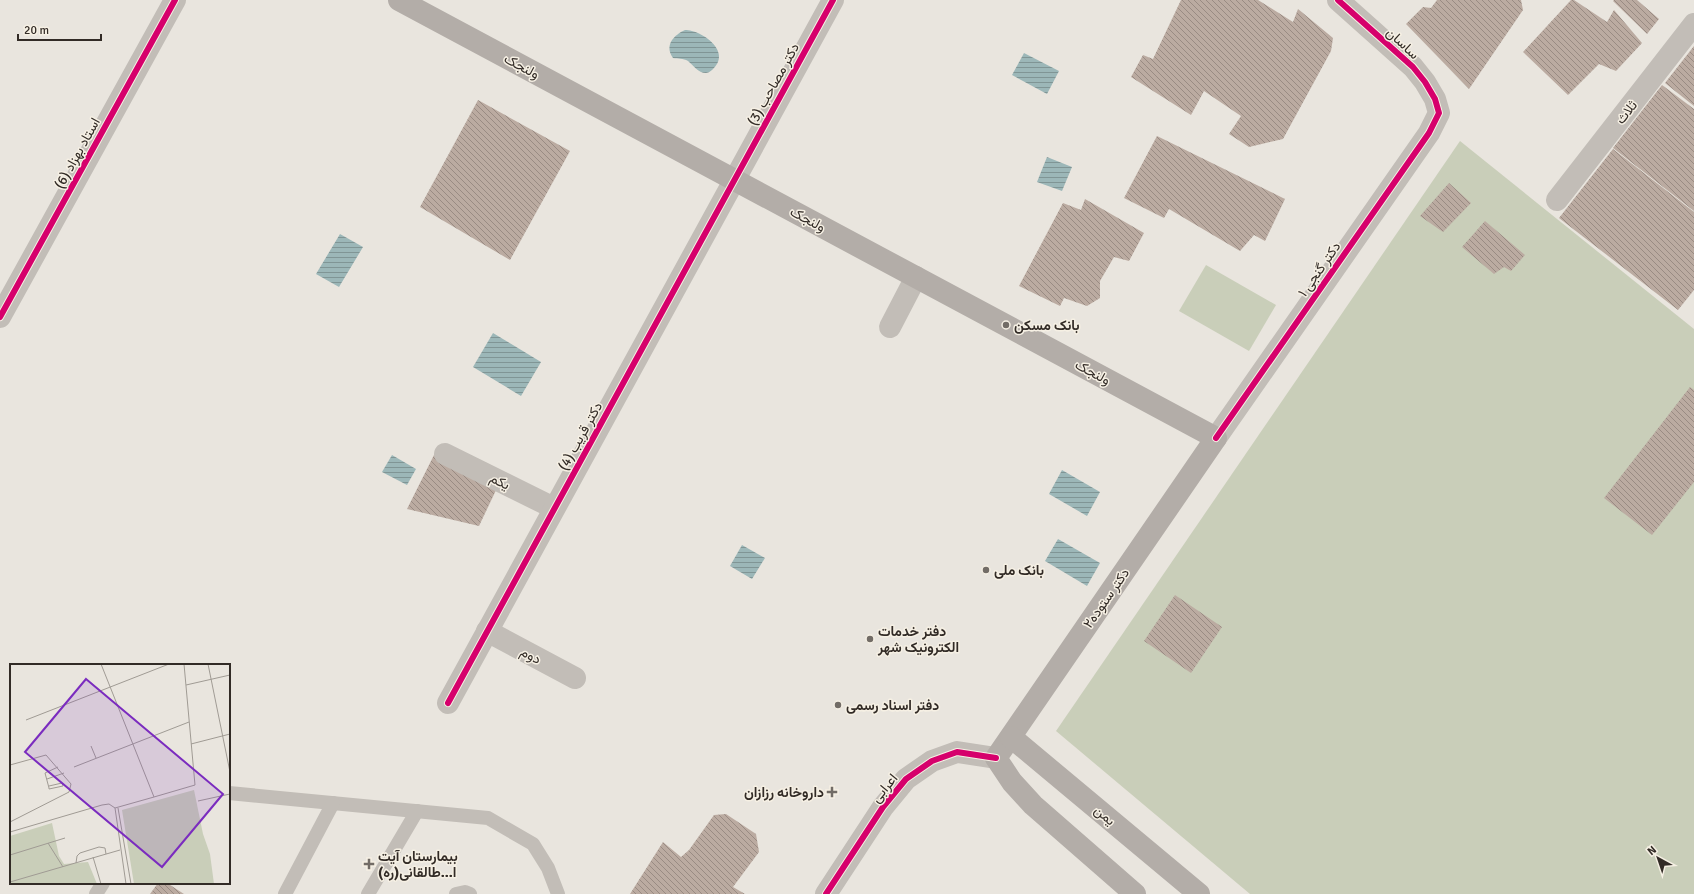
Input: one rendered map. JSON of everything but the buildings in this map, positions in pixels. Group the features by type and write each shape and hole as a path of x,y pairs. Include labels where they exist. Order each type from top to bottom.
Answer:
{"main road":[{"name":"ولنجک","path":"399,0 1216,438"},
{"name":"دکتر ستوده۲","path":"996,758 1216,438"},
{"name":"یمن","path":"1011,737 1199,894"},
{"path":"996,758 1012,782 1033,806 1135,894"}],"street":[{"name":"استاد بهزاد (6)","path":"0,317 175,0"},
{"name":"دکتر مصاحب (3)","path":"734,180 833,0"},
{"name":"ساسان","path":"1338,0 1413,68 1425,82 1435,99 1439,113"},
{"name":"ثلاث","path":"1558,200 1694,24"},
{"name":"دکتر گنجی ۱","path":"1216,438 1429,133 1439,113"},
{"name":"دکتر قریب (4)","path":"448,703 734,180"},
{"path":"890,327 916,277"},
{"name":"یکم","path":"445,454 554,508"},
{"name":"دوم","path":"487,631 575,678"},
{"name":"اعرابی","path":"826,894 883,807 906,779 932,761 956,752 996,758"}],"lane":[{"path":"230,793 488,818 533,844 548,868 558,894"},
{"path":"285,894 333,803"},
{"path":"368,894 417,811"},
{"path":"96,894 102,884"},
{"path":"456,894 465,892 470,894"}],"green space":[{"path":"1460,141 1694,329 1694,894 1250,894 1056,731"},
{"path":"1206,265 1276,305 1249,351 1179,311"}],"water":[{"path":"685,30 692,31 706,38 717,49 719,55 718,61 714,68 709,72 703,73 686,60 673,58 670,53 670,45 672,41 677,35"},
{"path":"1024,53 1059,71 1047,94 1012,75"},
{"path":"1047,157 1072,167 1062,191 1037,182"},
{"path":"340,234 363,247 339,287 316,274"},
{"path":"493,333 541,362 521,396 473,367"},
{"path":"392,455 416,469 407,485 382,472"},
{"path":"1062,470 1100,492 1087,516 1049,494"},
{"path":"1058,539 1100,563 1087,586 1045,561"},
{"path":"742,545 765,558 752,579 730,566"}],"cycle path":[{"path":"0,317 175,0"},
{"path":"448,703 833,0"},
{"path":"1216,438 1429,133 1439,113 1435,99 1425,82 1413,67 1338,0"},
{"path":"826,894 883,807 906,779 932,761 957,752 996,758"}],"place":[{"name":"بانک مسکن","path":"1006,325"},
{"name":"بانک ملی","path":"986,570"},
{"name":"دفتر خدمات الکترونیک شهر","path":"870,639"},
{"name":"دفتر اسناد رسمی","path":"838,705"},
{"name":"داروخانه رزازان","path":"832,792"},
{"name":"بیمارستان آیت ا...طالقانی(ره)","path":"369,864"}]}
